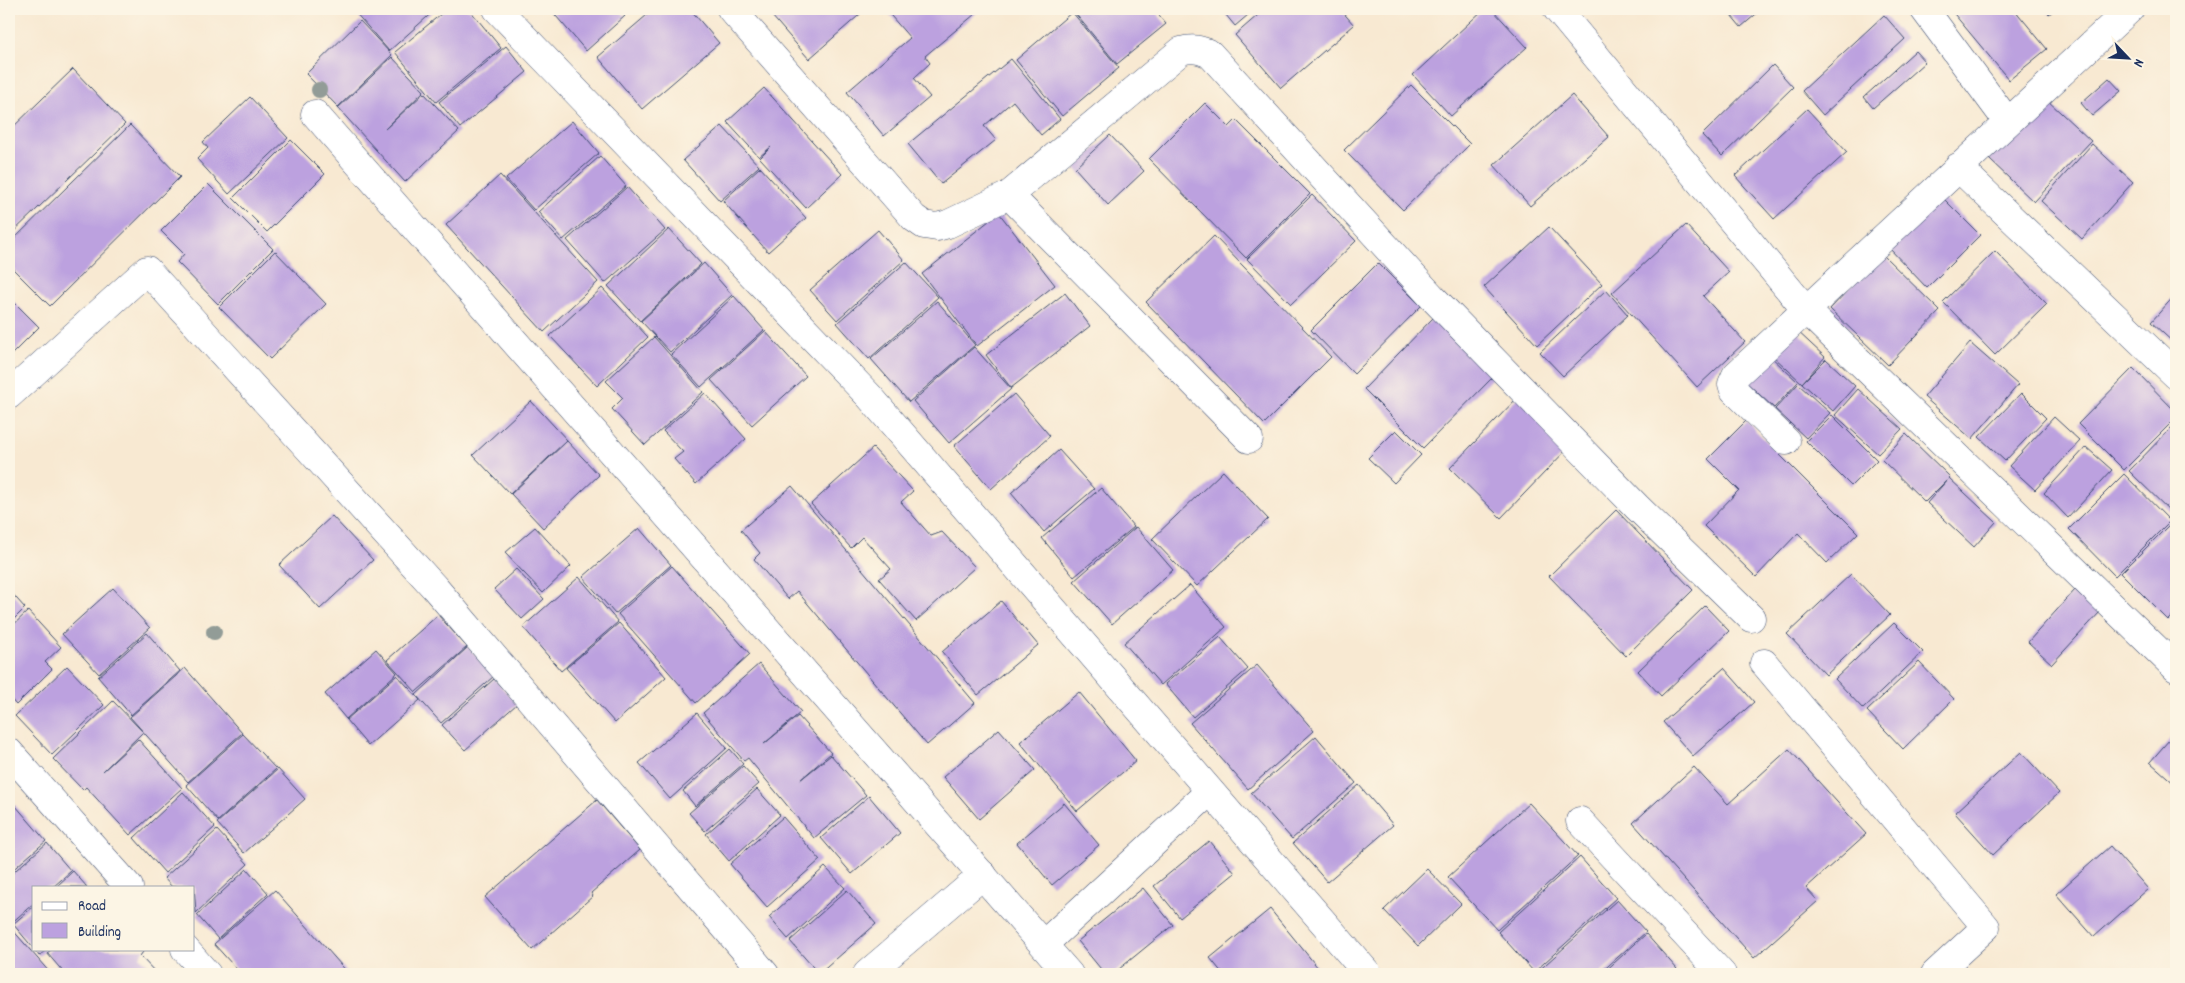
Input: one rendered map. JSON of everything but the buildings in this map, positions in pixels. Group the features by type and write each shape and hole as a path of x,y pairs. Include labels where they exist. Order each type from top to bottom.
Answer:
{"street":[{"path":"497,9 870,397 1368,974"},
{"path":"731,9 914,218 924,224 937,226 948,224 1009,195 1181,51 1191,48 1200,49 1210,54 1433,298 1638,507 1752,618"},
{"path":"1557,9 1806,310 2176,668"},
{"path":"1924,9 2007,122"},
{"path":"1786,440 1734,390 1732,384 1736,375 2130,9"},
{"path":"315,114 1069,974"},
{"path":"1958,168 2176,375"},
{"path":"1009,195 1249,439"},
{"path":"9,395 147,270 435,588 765,974"},
{"path":"1764,663 1986,927 1935,974"},
{"path":"9,752 128,886"},
{"path":"1044,944 1209,792"},
{"path":"1580,821 1722,974"},
{"path":"867,974 983,875"},
{"path":"186,950 208,974"}]}
